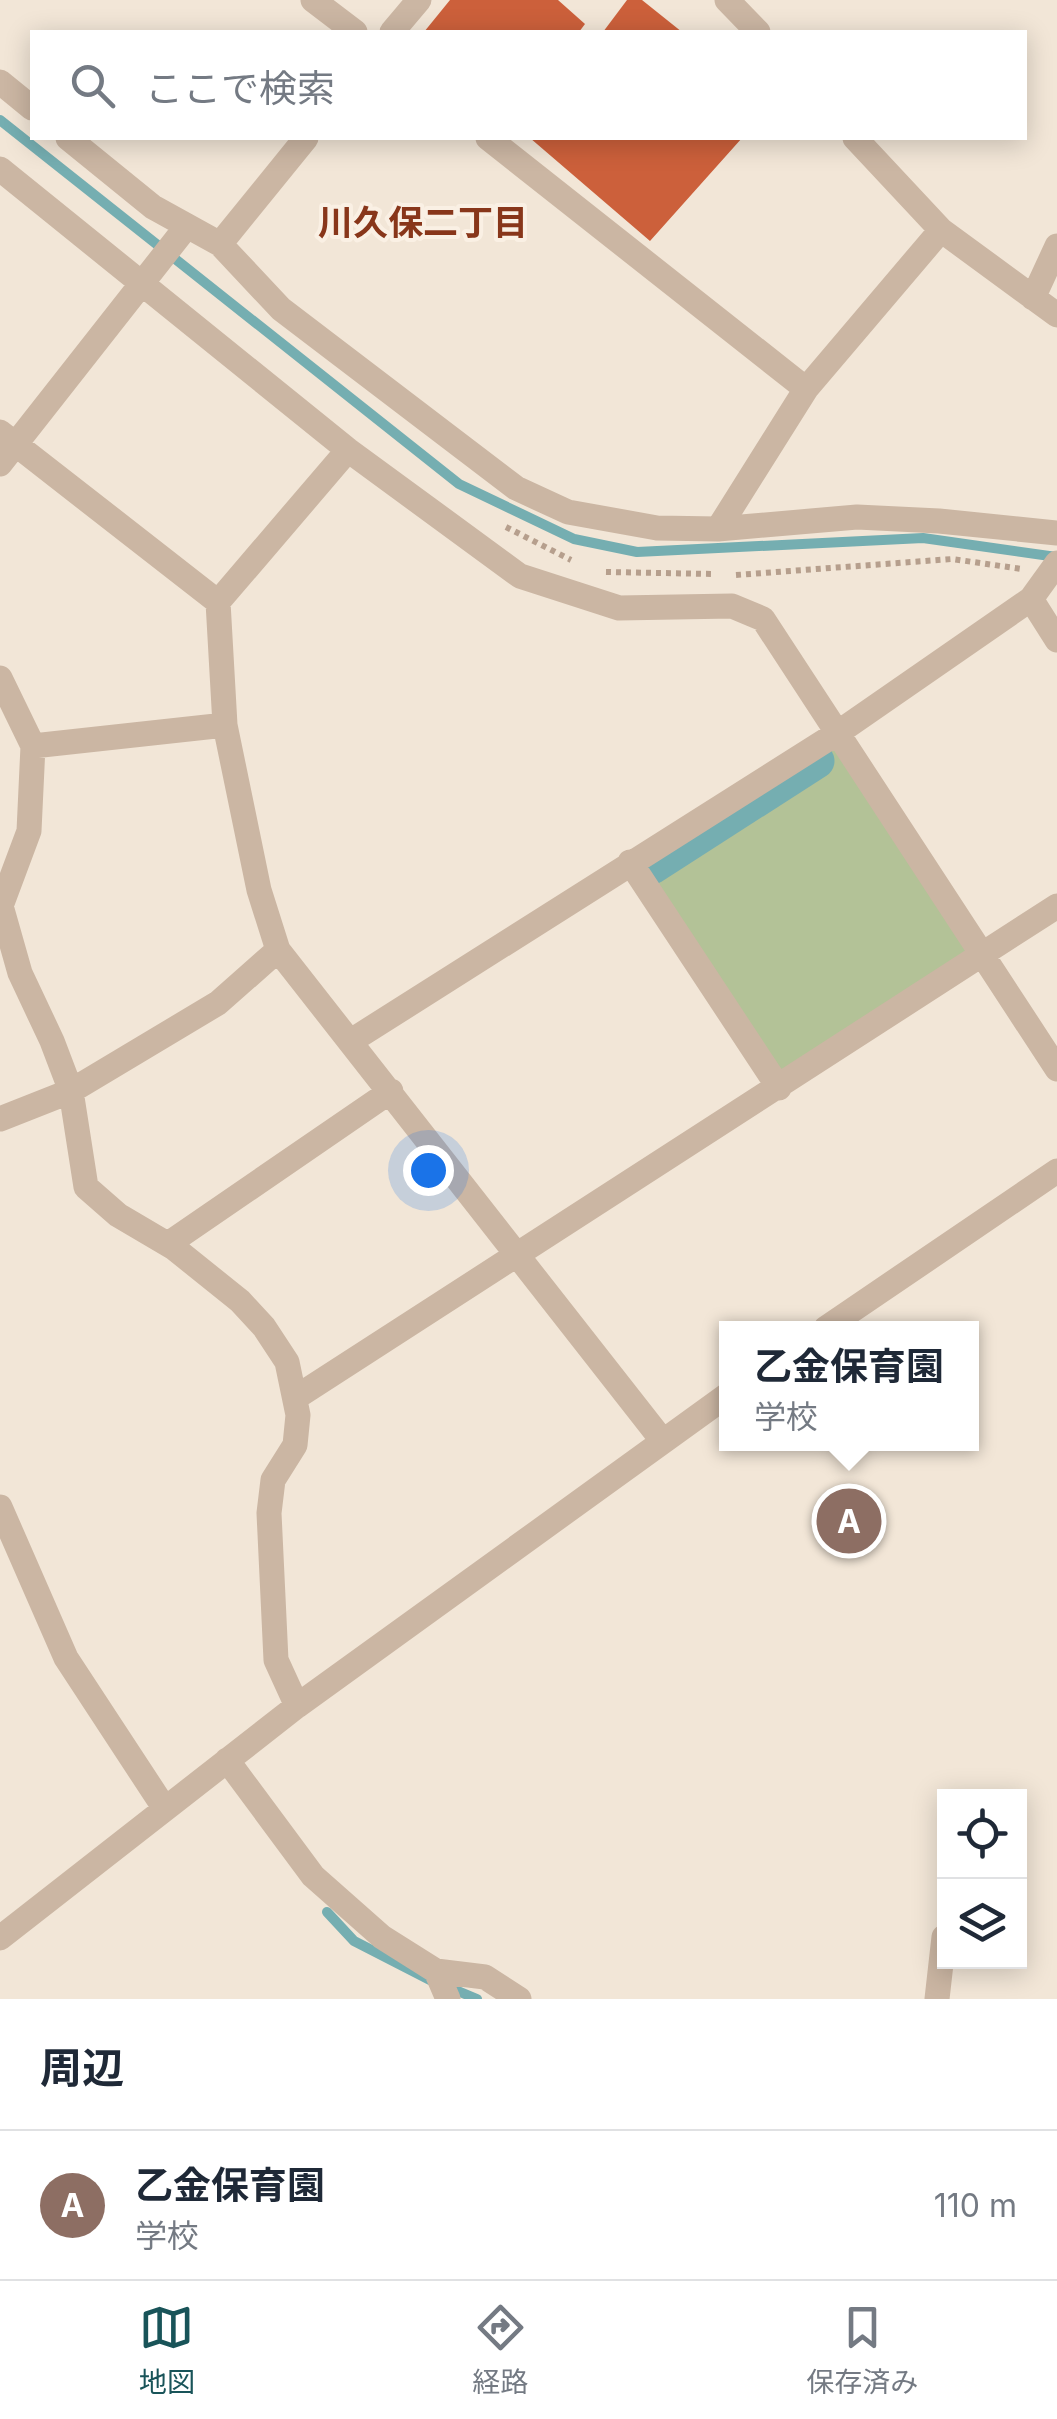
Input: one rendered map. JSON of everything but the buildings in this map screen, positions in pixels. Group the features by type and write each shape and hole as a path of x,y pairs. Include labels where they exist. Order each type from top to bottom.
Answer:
{"street":[{"path":"313,0 352,30"},
{"path":"394,30 418,0"},
{"path":"728,0 756,30"},
{"path":"0,82 30,106"},
{"path":"70,140 154,208 220,244 281,310 516,488 568,512 657,528 718,529 857,518 1057,532"},
{"path":"220,244 304,140"},
{"path":"491,140 806,389"},
{"path":"857,140 941,230 1057,314"},
{"path":"0,170 348,450 520,576 619,608 732,606 763,619 1057,1069"},
{"path":"187,226 5,447 218,602"},
{"path":"718,529 806,389 941,230"},
{"path":"1033,298 1057,246"},
{"path":"348,450 218,602 225,726 259,890 278,950 662,1440"},
{"path":"351,1040 839,732 1031,599 1055,570"},
{"path":"1031,599 1057,640"},
{"path":"0,678 32,746 29,831 1,906 20,973 71,1091 86,1187 118,1215 168,1244 240,1301 264,1327 287,1362 298,1415 295,1445 272,1480 269,1514 276,1660 297,1706"},
{"path":"32,746 225,726"},
{"path":"630,862 779,1088"},
{"path":"295,1398 1057,906"},
{"path":"0,1119 71,1091 218,1003 278,950"},
{"path":"168,1244 391,1091"},
{"path":"836,1321 1057,1170"},
{"path":"0,1938 297,1706 719,1401"},
{"path":"0,1506 66,1658 165,1809"},
{"path":"227,1760 313,1876 382,1937 436,1971 485,1977 518,1999"},
{"path":"937,1999 940,1969"},
{"path":"436,1971 448,1999"}],"green space":[{"path":"839,732 983,954 779,1088 630,862"}],"waterway":[{"path":"0,120 459,484 574,539 637,552 923,538 1057,557"},
{"path":"652,867 817,761"},
{"path":"327,1912 354,1941 430,1980"},
{"path":"446,1986 477,1999"}],"place":[{"name":"乙金保育園","path":"849,1521"}],"district":[{"name":"川久保二丁目","path":"423,222"}]}
